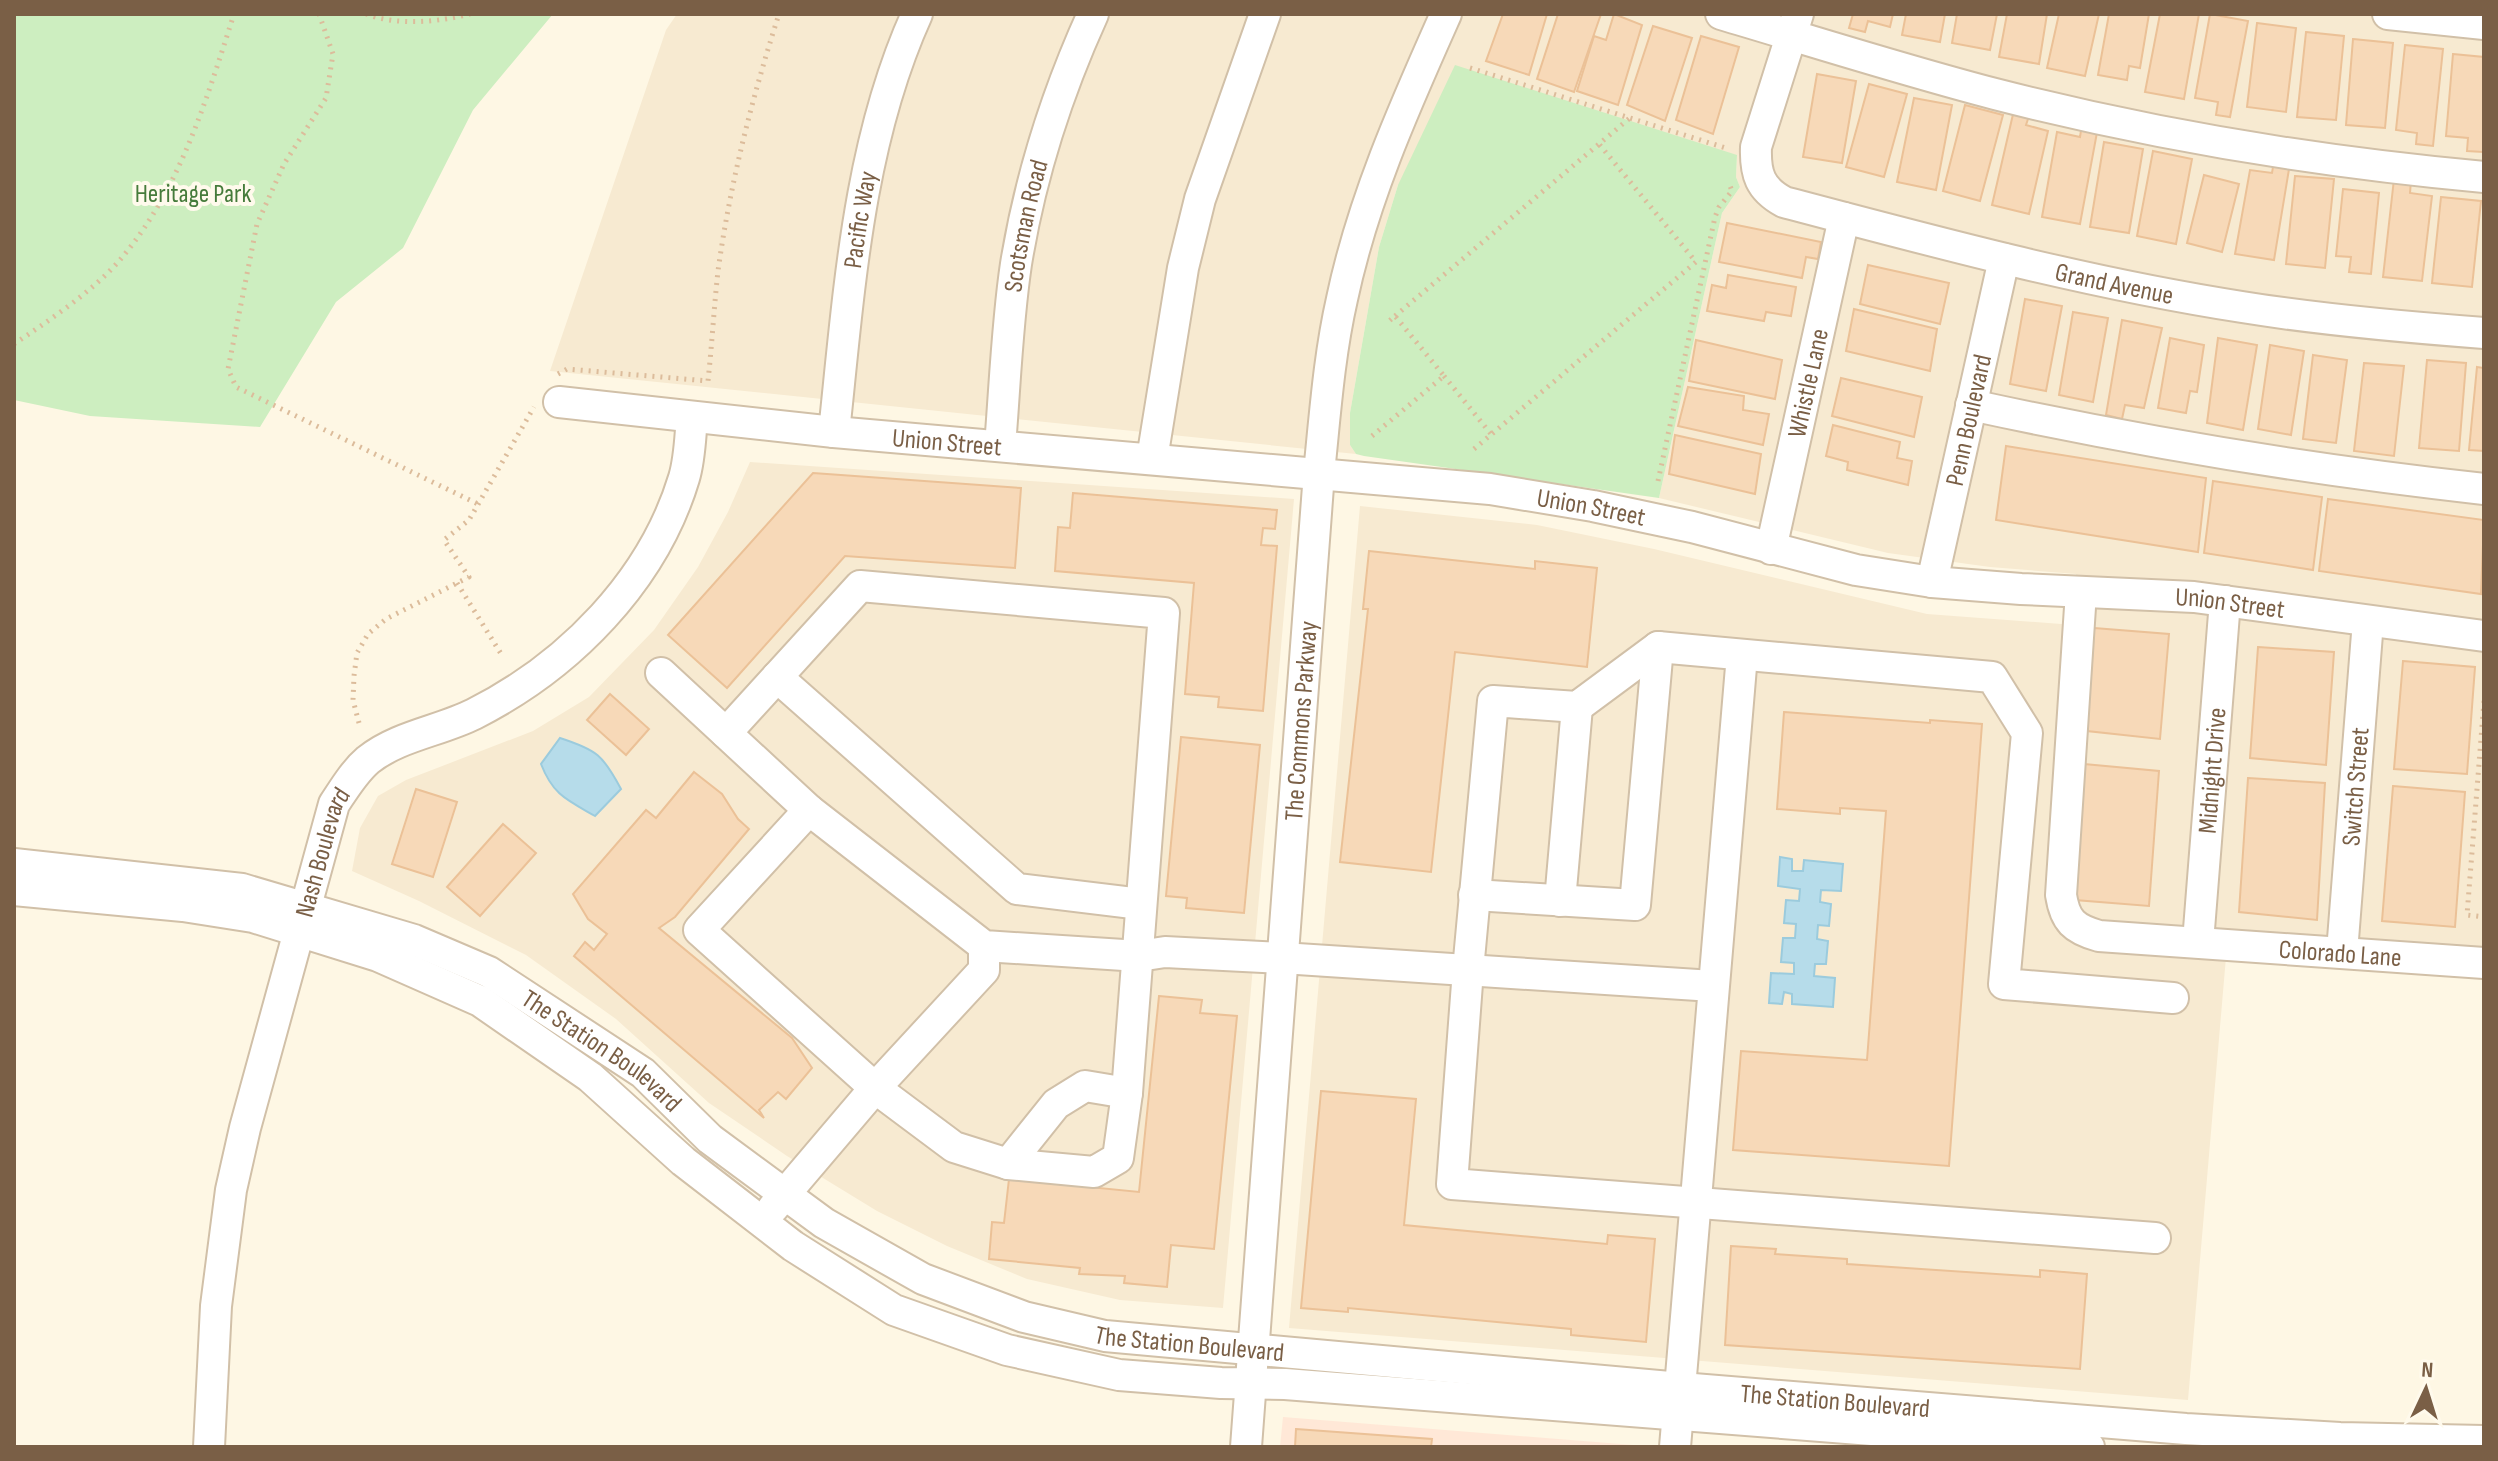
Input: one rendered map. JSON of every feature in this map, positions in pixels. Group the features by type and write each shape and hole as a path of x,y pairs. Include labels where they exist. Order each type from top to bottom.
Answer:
{"street":[{"name":"Pacific Way","path":"834,432 848,296 874,146 894,75 917,14"},
{"name":"Scotsman Road","path":"1000,446 1008,330 1022,236 1049,126 1093,14"},
{"path":"1152,459 1183,268 1200,199 1265,14"},
{"name":"The Commons Parkway","path":"1246,1447 1319,473 1330,372 1342,299 1361,228 1386,152 1446,14"},
{"path":"1721,14 1794,24 1994,93 2186,137 2316,158 2484,177"},
{"path":"2388,14 2484,24"},
{"name":"Grand Avenue","path":"1794,24 1756,147 1760,181 1769,194 1784,202 2004,259 2239,307 2376,325 2484,333"},
{"name":"Whistle Lane","path":"1771,549 1844,218"},
{"name":"Penn Boulevard","path":"1932,582 2004,259"},
{"name":"Union Street","path":"550,392 692,417 834,432 1490,489 1593,506 1692,527 1856,570 1932,582 2081,592 2155,593 2484,636"},
{"path":"1971,405 2184,448 2484,489"},
{"name":"Nash Boulevard","path":"209,1447 216,1306 231,1190 245,1128 334,804 366,761 386,748 471,715 501,699 565,653 624,592 645,563 675,503 687,463 692,417"},
{"path":"726,733 860,586 1164,613 1139,956 1118,1158 1094,1172 1008,1164 954,1147 875,1088 699,930 809,810"},
{"name":"Colorado Lane","path":"2081,592 2061,895 2063,911 2070,923 2099,936 2484,963"},
{"name":"Midnight Drive","path":"2198,942 2225,601"},
{"name":"Switch Street","path":"2342,952 2368,621"},
{"path":"1474,895 1635,905 1658,647"},
{"path":"2155,1238 1452,1184 1474,895 1493,701 1577,707 1658,647 1992,677 2027,733 2004,984 2173,998"},
{"path":"1675,1447 1742,655"},
{"path":"661,673 809,810 984,946 1139,956 1165,952 1282,958 1713,986"},
{"path":"777,677 1017,889 1141,904"},
{"path":"1560,901 1577,707"},
{"name":"The Station Boulevard","path":"14,864 242,889 378,956 480,1001 590,1077 683,1161 793,1246 894,1310 1007,1350 1119,1375 1221,1383 1679,1402 2185,1438 2484,1441"},
{"name":"The Station Boulevard","path":"14,890 183,906 253,917 303,919 414,940 489,972 643,1073 710,1139 824,1223 923,1279 1024,1317 1105,1336 1254,1350 1679,1402 2089,1447"},
{"path":"762,1222 875,1088 984,970 984,946"},
{"path":"1008,1164 1056,1104 1085,1086 1127,1093"}],"path":[{"path":"14,344 61,312 118,262 163,198 195,133 234,14"},
{"path":"319,14 333,54 326,98 284,164 257,224 228,369 236,387 478,504"},
{"path":"366,14 417,21 451,19 470,14"},
{"path":"359,723 353,700 354,676 357,653 368,634 386,619 469,577 444,540 469,520 567,369 708,381 718,271 733,188 756,87 779,14"},
{"path":"1470,68 1730,149 1729,160"},
{"path":"1388,322 1631,117"},
{"path":"1599,144 1696,262"},
{"path":"1658,481 1715,217 1732,191 1729,183"},
{"path":"1474,449 1707,253"},
{"path":"1395,316 1491,434"},
{"path":"1372,436 1444,376"},
{"path":"457,583 503,657"},
{"path":"2484,701 2467,915 2484,917"}],"shaded area":[{"path":"677,14 2484,14 2484,972 2226,957 2188,1400 1289,1328 1360,506 1537,525 1654,549 1927,614 2074,625 2076,574 1990,567 1888,553 1659,498 1722,213 1740,187 1736,177 1737,155 1398,185 1379,247 1350,413 1350,445 1356,454 550,371 666,30"},
{"path":"750,462 1294,499 1223,1308 1120,1300 1027,1279 947,1246 877,1211 787,1156 709,1103 616,1019 526,955 352,871 360,828 378,796 406,780 533,731 589,697 654,630 698,567 728,512"},
{"path":"1283,1417 1658,1447 1280,1447"}],"green space":[{"name":"Heritage Park","path":"14,14 553,14 473,110 403,248 336,302 260,427 90,416 14,400"},
{"path":"1455,65 1737,155 1736,177 1740,187 1722,213 1659,498 1364,456 1356,454 1350,445 1350,413 1379,247 1398,185"}],"water":[{"path":"560,738 598,755 621,789 595,816 562,796 541,764"},
{"path":"1780,857 1792,859 1792,871 1803,871 1804,860 1843,864 1841,891 1821,890 1820,902 1831,904 1829,926 1818,925 1817,939 1828,941 1826,964 1815,964 1814,976 1835,978 1833,1007 1792,1004 1792,994 1784,992 1782,1004 1769,1003 1771,973 1794,974 1794,963 1781,962 1783,938 1795,938 1796,924 1784,923 1786,900 1799,901 1800,889 1778,886"}],"building":[{"path":"1503,14 1547,14 1529,75 1486,61"},
{"path":"1558,14 1601,14 1574,92 1537,79"},
{"path":"1614,14 1642,25 1618,105 1577,91 1594,36 1606,40"},
{"path":"1853,14 1893,14 1890,27 1868,21 1865,32 1849,28"},
{"path":"1906,14 1945,14 1940,42 1902,35"},
{"path":"1957,14 1997,14 1990,50 1952,43"},
{"path":"2007,14 2047,14 2039,64 1999,57"},
{"path":"2059,14 2099,14 2085,76 2047,68"},
{"path":"2109,14 2149,14 2140,68 2129,66 2127,80 2098,75"},
{"path":"2160,14 2199,14 2184,99 2145,92"},
{"path":"2210,14 2248,21 2230,117 2216,115 2218,102 2195,98"},
{"path":"2257,23 2296,28 2286,112 2247,107"},
{"path":"1653,26 1692,38 1665,121 1627,105"},
{"path":"2306,32 2344,36 2336,120 2297,117"},
{"path":"1701,36 1739,47 1713,134 1676,120"},
{"path":"2353,39 2393,43 2385,128 2346,125"},
{"path":"2405,45 2443,49 2433,146 2416,144 2417,133 2396,130"},
{"path":"2453,54 2484,57 2483,152 2467,151 2468,138 2446,136"},
{"path":"1817,74 1856,81 1842,163 1803,157"},
{"path":"1869,84 1907,94 1884,177 1846,167"},
{"path":"1914,98 1952,105 1936,190 1897,182"},
{"path":"1965,105 2003,115 1980,201 1943,191"},
{"path":"2014,110 2030,113 2026,125 2048,131 2029,214 1992,205"},
{"path":"2082,124 2098,127 2080,224 2042,217 2057,132 2080,137"},
{"path":"2104,142 2143,149 2129,233 2090,227"},
{"path":"2153,151 2192,159 2176,244 2137,236"},
{"path":"2274,161 2290,163 2274,260 2235,254 2250,170 2272,173"},
{"path":"2204,175 2239,184 2222,252 2187,243"},
{"path":"2295,176 2334,179 2325,268 2286,264"},
{"path":"2394,179 2411,181 2410,193 2432,196 2422,281 2383,277"},
{"path":"2343,189 2379,193 2371,274 2349,272 2351,257 2336,256"},
{"path":"2441,197 2481,201 2472,287 2432,283"},
{"path":"1727,223 1821,242 1818,259 1806,257 1802,278 1719,262"},
{"path":"1868,265 1949,283 1940,324 1860,304"},
{"path":"1728,275 1796,287 1791,316 1766,312 1764,321 1707,311 1712,285 1726,288"},
{"path":"2025,299 2062,306 2046,391 2010,384"},
{"path":"1854,309 1937,329 1930,371 1846,351"},
{"path":"2073,312 2108,318 2093,402 2059,395"},
{"path":"2122,320 2162,328 2144,408 2125,405 2122,419 2106,415"},
{"path":"2170,338 2204,345 2197,392 2190,391 2186,413 2158,408"},
{"path":"2218,338 2257,345 2243,430 2207,423"},
{"path":"1696,340 1782,360 1775,399 1689,381"},
{"path":"2270,345 2304,351 2291,435 2258,429"},
{"path":"2313,355 2347,360 2336,443 2303,439"},
{"path":"2427,360 2466,363 2459,451 2419,448"},
{"path":"2364,363 2404,366 2394,456 2354,451"},
{"path":"2477,367 2484,368 2484,451 2469,450"},
{"path":"1841,378 1922,397 1914,437 1832,416"},
{"path":"1688,387 1744,396 1743,410 1769,414 1763,445 1678,426"},
{"path":"1833,425 1900,442 1897,458 1912,461 1908,485 1847,470 1848,462 1826,456"},
{"path":"1675,435 1761,454 1755,494 1669,474"},
{"path":"2006,446 2206,478 2198,552 1996,520"},
{"path":"813,473 1021,488 1015,568 845,556 727,688 668,635"},
{"path":"2213,481 2322,497 2313,570 2204,553"},
{"path":"1073,493 1277,510 1275,529 1263,528 1261,545 1277,546 1263,711 1218,707 1219,697 1185,694 1194,583 1055,571 1058,527 1070,528"},
{"path":"2328,499 2484,520 2481,594 2319,571"},
{"path":"1369,551 1535,569 1535,561 1597,568 1587,667 1455,652 1431,872 1340,862 1368,609 1363,609"},
{"path":"2094,628 2169,634 2160,739 2087,731"},
{"path":"2258,647 2334,652 2326,765 2250,758"},
{"path":"2403,661 2475,667 2467,774 2394,769"},
{"path":"610,694 649,729 626,755 587,720"},
{"path":"1784,712 1982,724 1949,1166 1733,1150 1741,1051 1867,1060 1886,811 1840,808 1840,814 1777,809"},
{"path":"1181,737 1260,745 1244,913 1186,908 1187,898 1166,896"},
{"path":"2084,764 2159,771 2149,906 2075,900"},
{"path":"694,772 722,794 738,819 749,829 675,917 659,928 792,1038 812,1068 786,1099 778,1092 759,1110 764,1118 574,956 585,942 594,950 607,934 588,919 573,894 646,810 656,818"},
{"path":"2248,778 2325,783 2317,920 2239,912"},
{"path":"2393,786 2465,792 2455,927 2382,921"},
{"path":"416,789 457,802 433,877 392,864"},
{"path":"503,824 536,853 480,916 447,887"},
{"path":"1159,996 1202,1000 1200,1013 1237,1016 1214,1249 1171,1245 1167,1287 1124,1283 1125,1276 1079,1274 1080,1268 989,1259 992,1222 1004,1223 1009,1179 1139,1192"},
{"path":"1321,1091 1416,1099 1404,1225 1607,1244 1608,1235 1655,1239 1646,1342 1571,1335 1571,1329 1348,1308 1348,1312 1301,1308"},
{"path":"1731,1246 1776,1249 1775,1254 1847,1259 1847,1264 2040,1277 2040,1270 2087,1274 2080,1369 1725,1345"},
{"path":"1296,1429 1432,1439 1431,1447 1295,1447"}]}
